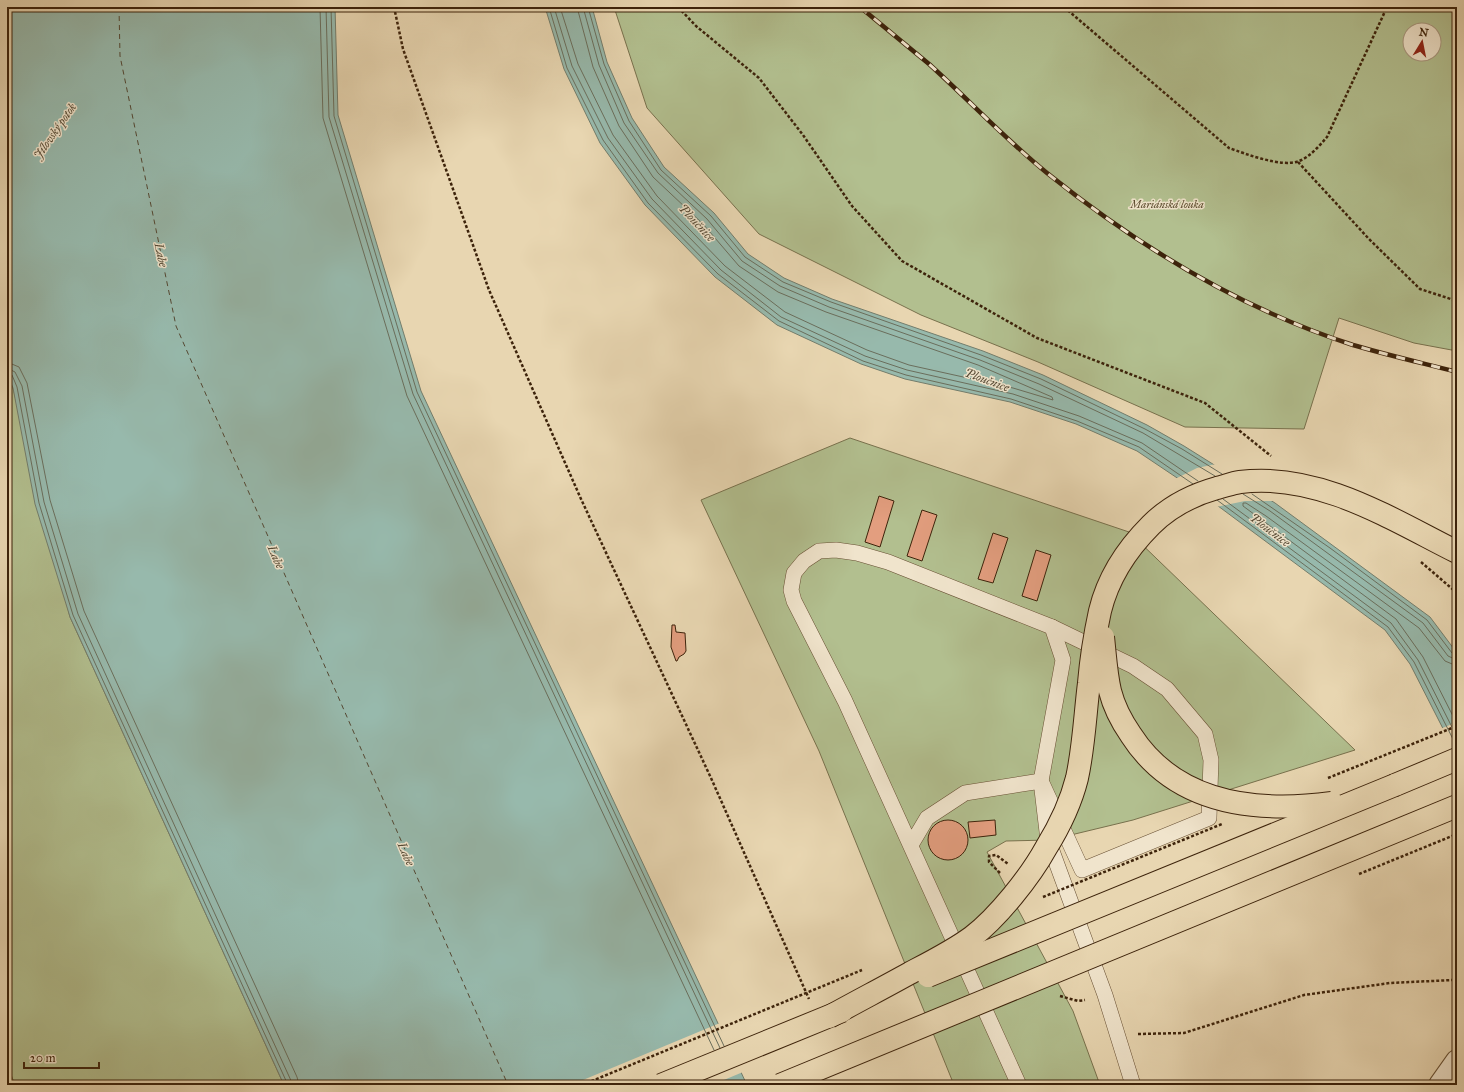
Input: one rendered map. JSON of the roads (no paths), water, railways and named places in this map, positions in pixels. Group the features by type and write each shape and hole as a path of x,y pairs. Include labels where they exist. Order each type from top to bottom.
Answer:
{"main road":[{"path":"661,1085 820,1011 931,962 973,936 1000,911 1045,850 1065,811 1077,781 1084,745 1089,680 1100,614 1106,590 1127,552 1161,515 1181,502 1194,496 1240,482 1269,482 1298,485 1331,493 1361,504 1457,552"},
{"path":"1100,614 1110,692 1123,724 1138,746 1155,766 1184,785 1204,794 1234,803 1280,807 1338,802 1367,795 1395,785"},
{"path":"820,1011 1395,785 1457,759"},
{"path":"780,1085 1457,806"}],"street":[{"path":"1440,1085 1457,1061"}],"lane":[{"path":"1019,1085 845,701 794,601 791,590 794,573 804,561 819,551 836,550 857,553 888,562 1052,627 1133,666 1167,689 1205,734 1211,760 1209,818 1082,870 1040,781"},
{"path":"1052,627 1063,660 1040,781 1048,840 1117,1034 1133,1085"},
{"path":"911,845 927,818 965,793 1040,781"}],"water":[{"path":"7,7 335,7 338,115 421,391 747,1085 284,1085 70,617 35,504 13,388 7,373"},
{"name":"Ploučnice","path":"545,7 592,7 607,62 632,118 664,167 714,213 748,254 784,278 832,299 983,351 1043,375 1147,425 1184,446 1275,503 1430,617 1457,653 1457,756 1410,664 1385,630 1210,500 1137,451 1076,424 1010,402 905,379 861,364 777,325 715,277 645,205 600,143 564,69"}],"railway":[{"path":"860,7 929,64 1016,147 1047,173 1117,226 1154,250 1231,294 1311,330 1353,345 1457,372"}],"water label":[{"name":"Jílovský potok","path":"55,131"},
{"name":"Labe","path":"161,255"},
{"name":"Labe","path":"276,557"},
{"name":"Labe","path":"406,854"}],"park label":[{"name":"Mariánská louka","path":"1167,204"}]}
